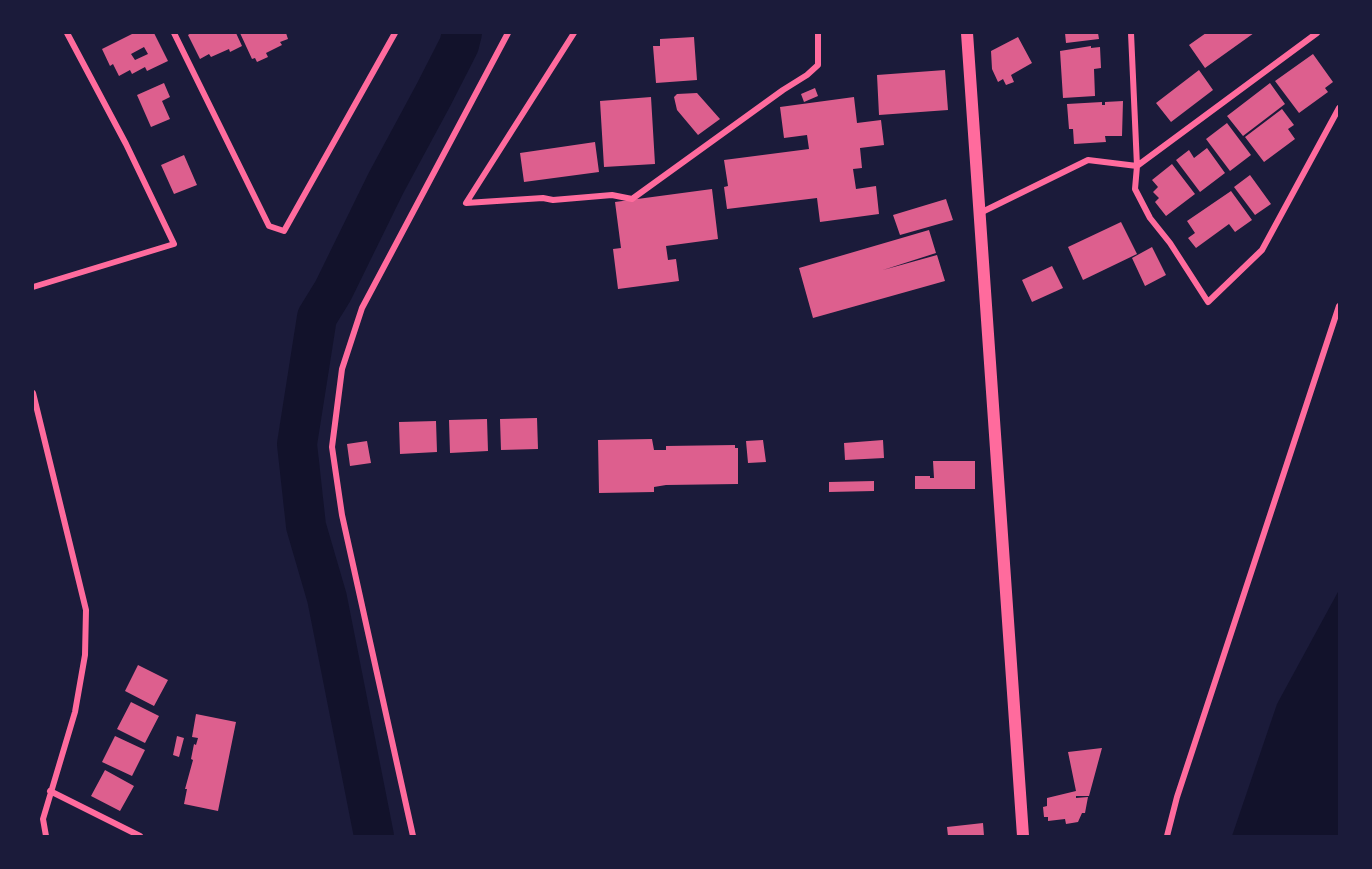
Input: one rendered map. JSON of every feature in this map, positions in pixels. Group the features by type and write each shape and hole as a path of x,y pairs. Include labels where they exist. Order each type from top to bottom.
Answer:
{"main road":[{"path":"967,33 1023,836"}],"street":[{"path":"33,287 174,244 126,144 67,33"},
{"path":"174,33 269,226 284,231 395,33"},
{"path":"413,836 342,515 332,447 342,369 362,308 508,33"},
{"path":"574,33 466,203 612,195 632,199 807,75 818,65 818,33"},
{"path":"1131,33 1136,189 1150,218 1170,243 1208,302 1262,250 1339,108"},
{"path":"980,213 1088,160 1137,166 1317,33"},
{"path":"1167,836 1177,797 1339,306"},
{"path":"33,393 86,610 85,655 75,712 43,819 46,836"},
{"path":"50,791 140,836"}],"shaded area":[{"path":"1339,590 1339,836 1232,836 1277,704"}],"building":[{"path":"134,33 154,33 168,61 147,71 145,67 132,74 130,70 119,76 113,64 110,66 102,49","holes":["144,47 148,54 135,60 131,54"]},
{"path":"191,33 236,33 242,46 230,52 229,49 200,59 188,35"},
{"path":"240,33 286,33 288,39 280,42 282,45 266,53 268,57 257,62 255,58 252,59"},
{"path":"1065,33 1098,33 1099,39 1066,43"},
{"path":"1206,33 1254,33 1205,68 1189,45"},
{"path":"694,37 697,80 656,83 653,46 660,46 660,39"},
{"path":"1018,37 1032,63 1011,75 1014,82 1006,85 1003,79 998,82 992,69 991,51"},
{"path":"1091,46 1091,48 1100,47 1101,68 1094,69 1095,96 1063,98 1060,51"},
{"path":"1313,54 1333,82 1325,88 1328,92 1299,113 1275,81"},
{"path":"945,70 948,110 879,115 877,75"},
{"path":"1199,70 1213,90 1171,122 1156,103"},
{"path":"164,83 170,97 162,101 170,119 151,127 137,95"},
{"path":"1270,83 1285,104 1243,136 1227,116"},
{"path":"815,88 818,96 804,102 801,94"},
{"path":"697,93 720,119 698,135 677,110 674,97 677,94"},
{"path":"651,97 655,164 604,167 600,101"},
{"path":"854,97 857,123 881,120 884,145 860,148 862,168 853,169 856,189 876,186 879,214 820,222 817,198 727,209 724,187 728,186 724,160 809,149 807,135 784,138 780,107"},
{"path":"1123,101 1122,136 1105,136 1106,142 1074,144 1073,129 1069,129 1067,104 1102,102 1102,105 1105,105 1105,102"},
{"path":"1282,109 1294,125 1288,129 1295,139 1264,162 1245,137"},
{"path":"1227,123 1251,155 1230,171 1206,139"},
{"path":"595,142 599,172 524,182 520,153"},
{"path":"1207,148 1225,173 1200,192 1176,160 1189,150 1194,158"},
{"path":"184,155 197,185 174,194 161,165"},
{"path":"1172,164 1195,194 1166,216 1155,202 1159,198 1153,192 1158,187 1152,180"},
{"path":"1250,175 1271,204 1255,215 1234,187"},
{"path":"712,189 718,239 666,246 668,260 676,259 679,281 618,289 613,249 621,248 615,202"},
{"path":"1231,191 1252,220 1235,232 1229,224 1196,248 1188,238 1195,233 1187,221"},
{"path":"946,199 953,220 900,235 893,215"},
{"path":"1121,222 1137,254 1083,280 1068,247"},
{"path":"929,230 936,253 883,270 937,255 945,281 813,318 799,268"},
{"path":"1152,247 1166,275 1145,286 1132,258"},
{"path":"1052,266 1063,288 1032,302 1022,280"},
{"path":"537,418 538,449 501,450 500,419"},
{"path":"487,419 488,451 450,453 449,420"},
{"path":"436,421 437,452 400,454 399,422"},
{"path":"652,439 654,450 666,450 666,446 735,445 735,448 738,448 738,484 666,485 654,487 654,492 599,493 598,440"},
{"path":"763,440 766,462 748,463 746,441"},
{"path":"883,440 884,458 845,460 844,443"},
{"path":"367,441 371,463 350,466 347,444"},
{"path":"933,461 975,461 975,489 915,489 915,476 934,478"},
{"path":"874,481 874,491 829,492 829,482"},
{"path":"138,665 168,680 154,706 125,691"},
{"path":"131,702 159,716 145,743 117,729"},
{"path":"196,714 236,722 218,811 184,804 194,744 196,745 198,738 192,737"},
{"path":"115,736 145,750 132,776 102,762"},
{"path":"177,736 184,738 179,757 173,755"},
{"path":"1102,748 1089,796 1076,796 1076,798 1088,797 1085,813 1082,813 1078,822 1066,824 1065,819 1048,821 1048,817 1044,817 1043,807 1047,806 1047,798 1076,791 1068,752"},
{"path":"105,770 134,786 120,811 91,796"},
{"path":"983,823 984,836 948,836 947,827"}],"waterway":[{"path":"374,836 327,598 306,526 297,444 317,317 333,291 386,183 434,94 459,45 462,33"}]}
